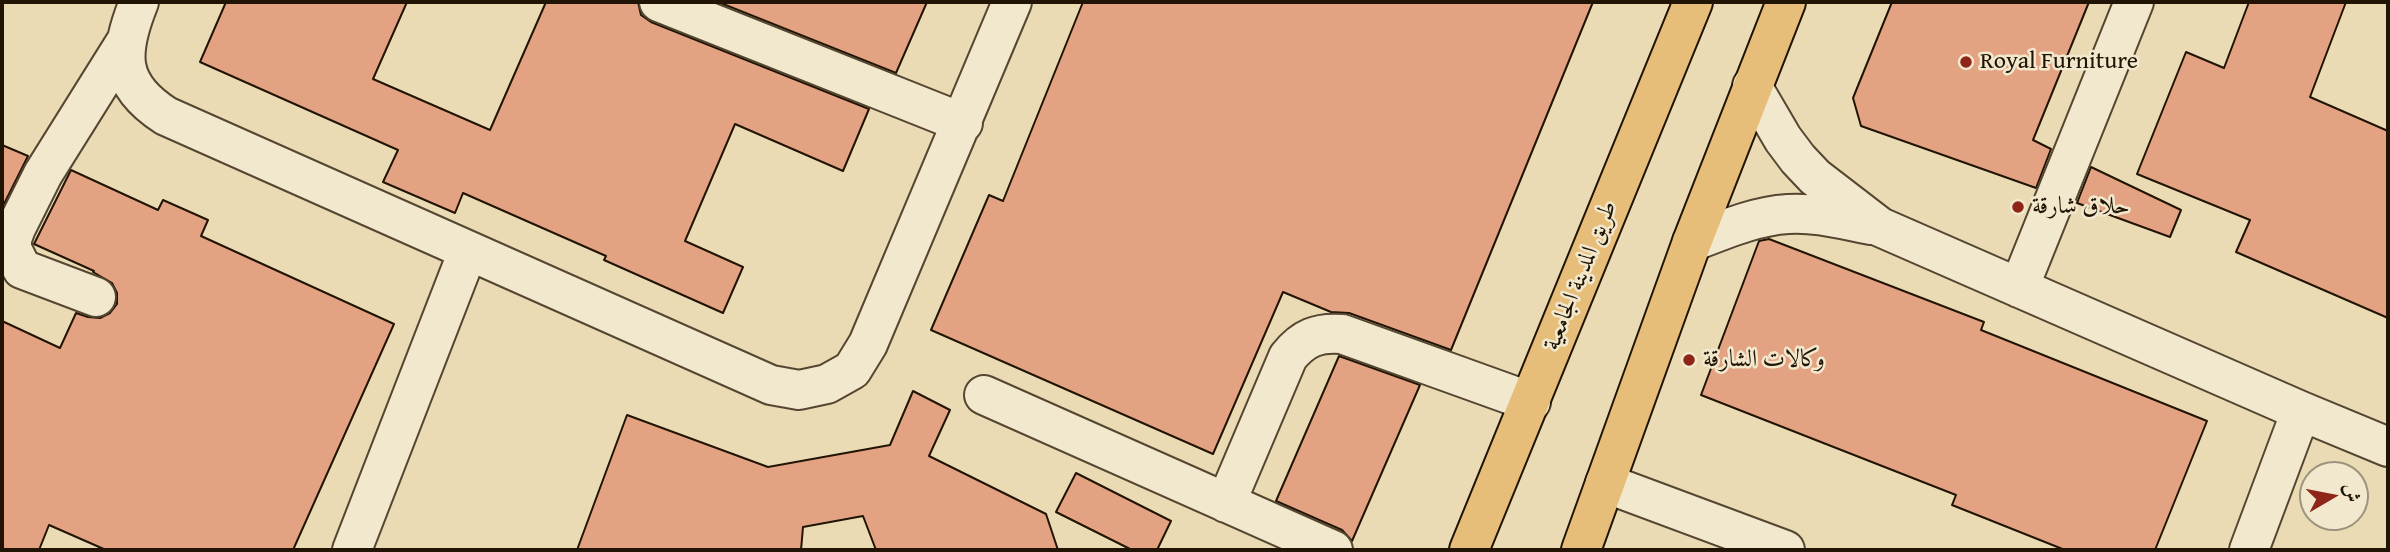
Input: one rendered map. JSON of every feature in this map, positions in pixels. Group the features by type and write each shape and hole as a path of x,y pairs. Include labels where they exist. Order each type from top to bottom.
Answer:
{"main road":[{"name":"طريق المدينة الجامعية","path":"1469,550 1692,2"},
{"path":"1581,550 1692,242 1786,2"}],"street":[{"path":"96,297 22,269 16,260 12,239 43,174 125,43 139,2"},
{"path":"659,2 963,123"},
{"path":"125,43 126,65 133,86 146,104 166,116 771,385 799,390 827,384 852,370 868,344 1012,2"},
{"path":"2019,288 2134,2"},
{"path":"1752,86 1798,159 1815,177 1880,226 2388,447"},
{"path":"1692,242 1741,224 1789,214 1814,215 1880,226"},
{"path":"352,550 468,251"},
{"path":"1226,503 1288,357 1298,345 1312,336 1327,332 1342,334 1531,402"},
{"path":"984,395 1333,550"},
{"path":"2249,550 2301,411"},
{"path":"1605,483 1785,550"}],"building":[{"path":"226,2 407,2 373,79 490,130 546,2 638,2 641,15 651,22 869,109 843,171 735,124 685,241 743,267 723,313 604,260 606,256 463,193 455,213 383,182 398,150 200,62"},
{"path":"718,2 927,2 896,73"},
{"path":"1083,2 1593,2 1451,350 1349,313 1331,312 1283,292 1213,454 931,330 989,195 1003,201"},
{"name":"Royal Furniture","path":"1892,2 2089,2 2033,140 2051,149 2036,188 1861,126 1853,98"},
{"path":"2249,2 2346,2 2310,97 2388,131 2388,318 2236,252 2250,220 2137,174 2186,52 2224,68"},
{"path":"2,145 28,156 2,208"},
{"path":"2091,167 2181,210 2170,237 2077,203"},
{"path":"71,170 158,210 163,200 208,220 201,236 394,324 293,550 106,550 49,525 39,550 2,550 2,321 60,348 76,313 100,318 110,313 117,304 117,293 112,283 94,271 34,244"},
{"path":"1769,239 1984,322 1981,330 2207,421 2155,550 2065,550 1952,505 1956,495 1701,395 1759,241"},
{"path":"1339,356 1420,385 1352,541 1342,530 1276,501"},
{"path":"913,391 950,410 929,456 1046,514 1058,550 876,550 863,516 803,527 801,550 577,550 627,415 768,467 890,445"},
{"path":"1076,473 1171,521 1157,550 1132,550 1056,512"}],"place":[{"name":"Royal Furniture","path":"1966,62"},
{"name":"حلاق شارقة","path":"2018,207"},
{"name":"وكالات الشارقة","path":"1689,360"}]}
